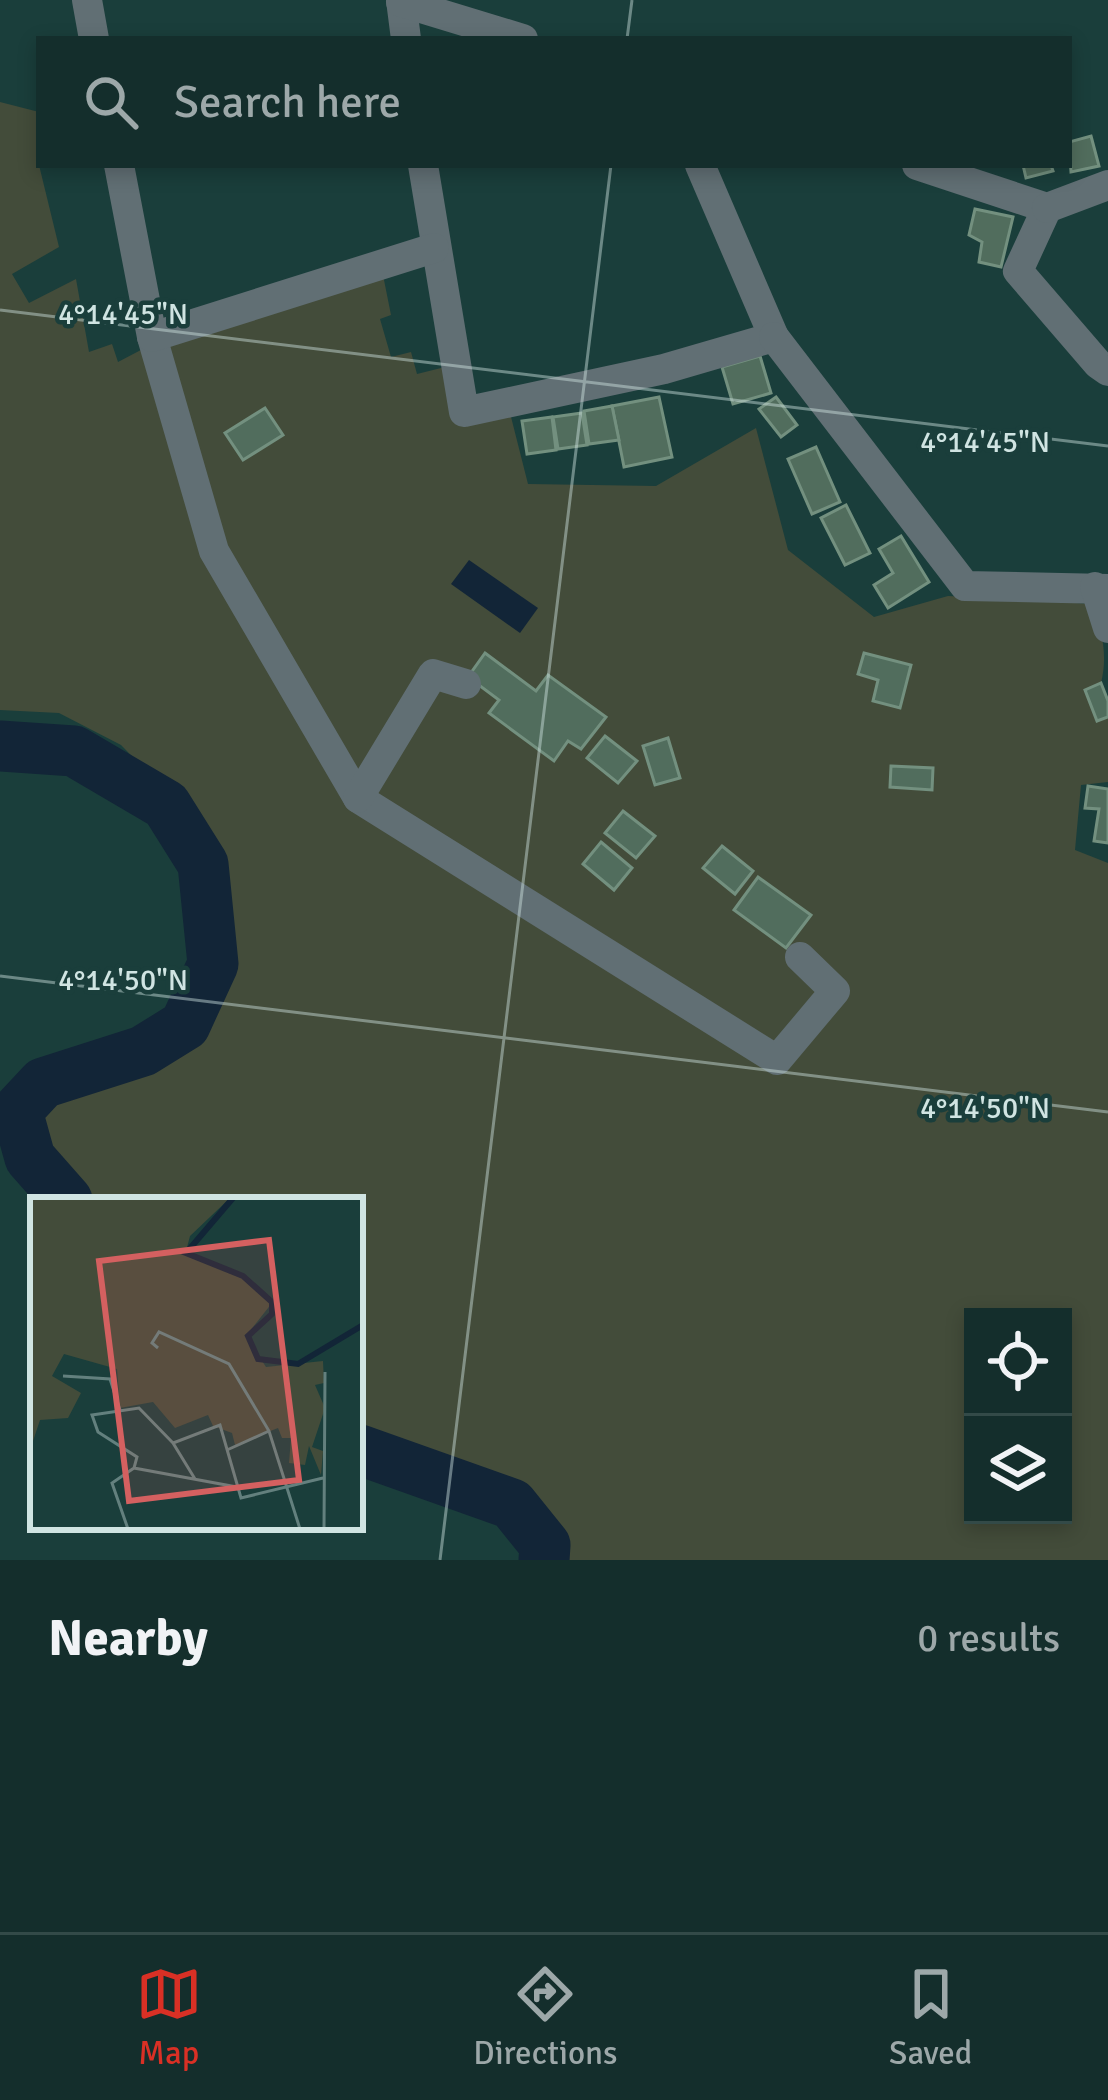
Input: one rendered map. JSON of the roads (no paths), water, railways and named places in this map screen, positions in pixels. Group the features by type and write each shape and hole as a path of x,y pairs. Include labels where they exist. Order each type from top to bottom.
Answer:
{"street":[{"path":"87,0 93,36"},
{"path":"406,36 401,1 513,36"},
{"path":"119,168 152,337 214,550 358,798 777,1060 835,991 800,957"},
{"path":"422,168 464,412 664,369 775,337"},
{"path":"701,168 775,337 965,586 1101,588 1108,628"},
{"path":"926,168 1047,208 1108,185"},
{"path":"1047,208 1018,271 1108,371"},
{"path":"152,337 434,248"},
{"path":"358,798 433,674 466,683"}],"water":[{"path":"469,560 538,608 520,633 451,584"}],"waterway":[{"path":"0,746 74,751 166,805 203,864 213,964 185,1025 143,1051 43,1083 17,1111 30,1158 64,1197"},
{"path":"363,1451 512,1504 545,1545 544,1560"}]}
